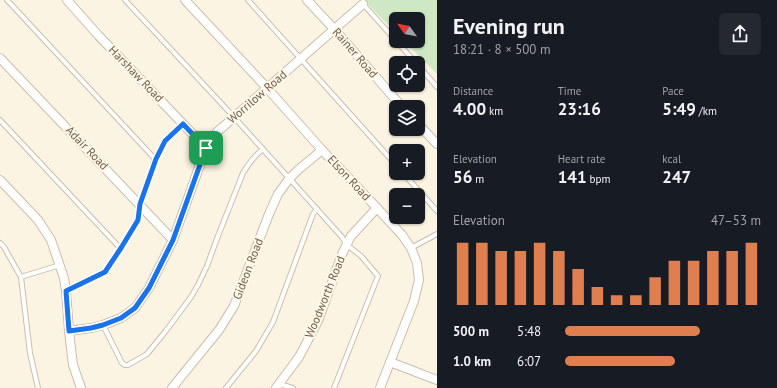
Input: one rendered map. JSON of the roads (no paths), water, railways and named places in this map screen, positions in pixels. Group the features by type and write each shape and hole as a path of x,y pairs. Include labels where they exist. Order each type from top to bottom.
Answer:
{"street":[{"name":"Harshaw Road","path":"67,0 98,35 206,148"},
{"name":"Elson Road","path":"185,0 267,88 322,150 378,208 402,235 411,248 417,263 419,280 414,301 380,388"},
{"name":"Rainer Road","path":"307,0 396,100"},
{"name":"Worrilow Road","path":"69,331 103,325 121,318 135,308 149,288 173,240 206,148 217,132 363,4"},
{"name":"Adair Road","path":"0,58 173,240"},
{"path":"425,131 437,144"},
{"name":"Gideon Road","path":"172,388 219,330 234,306 278,194 298,170 322,150"},
{"path":"0,180 38,220 51,240 64,278 73,365 81,388"},
{"name":"Woodworth Road","path":"277,386 299,357 318,321 342,254 351,236 378,208"},
{"path":"390,362 437,380"}],"lane":[{"path":"7,0 156,159"},
{"path":"125,0 263,149 342,237 346,245 361,256 378,276 334,388"},
{"path":"248,0 389,157"},
{"path":"363,4 410,56"},
{"path":"425,73 437,87"},
{"path":"0,120 121,248"},
{"path":"66,291 105,272 138,220 140,204 156,159 165,141 183,124"},
{"path":"103,325 122,363 125,365 128,366 132,364 147,354 174,321 198,285 207,266 243,173 248,164 263,149"},
{"path":"409,180 437,211"},
{"path":"226,388 256,351 273,322 317,209"},
{"path":"411,248 437,234"},
{"path":"0,243 4,247 21,277 30,353 38,388"},
{"path":"21,277 60,265"},
{"path":"277,386 293,388"}]}
